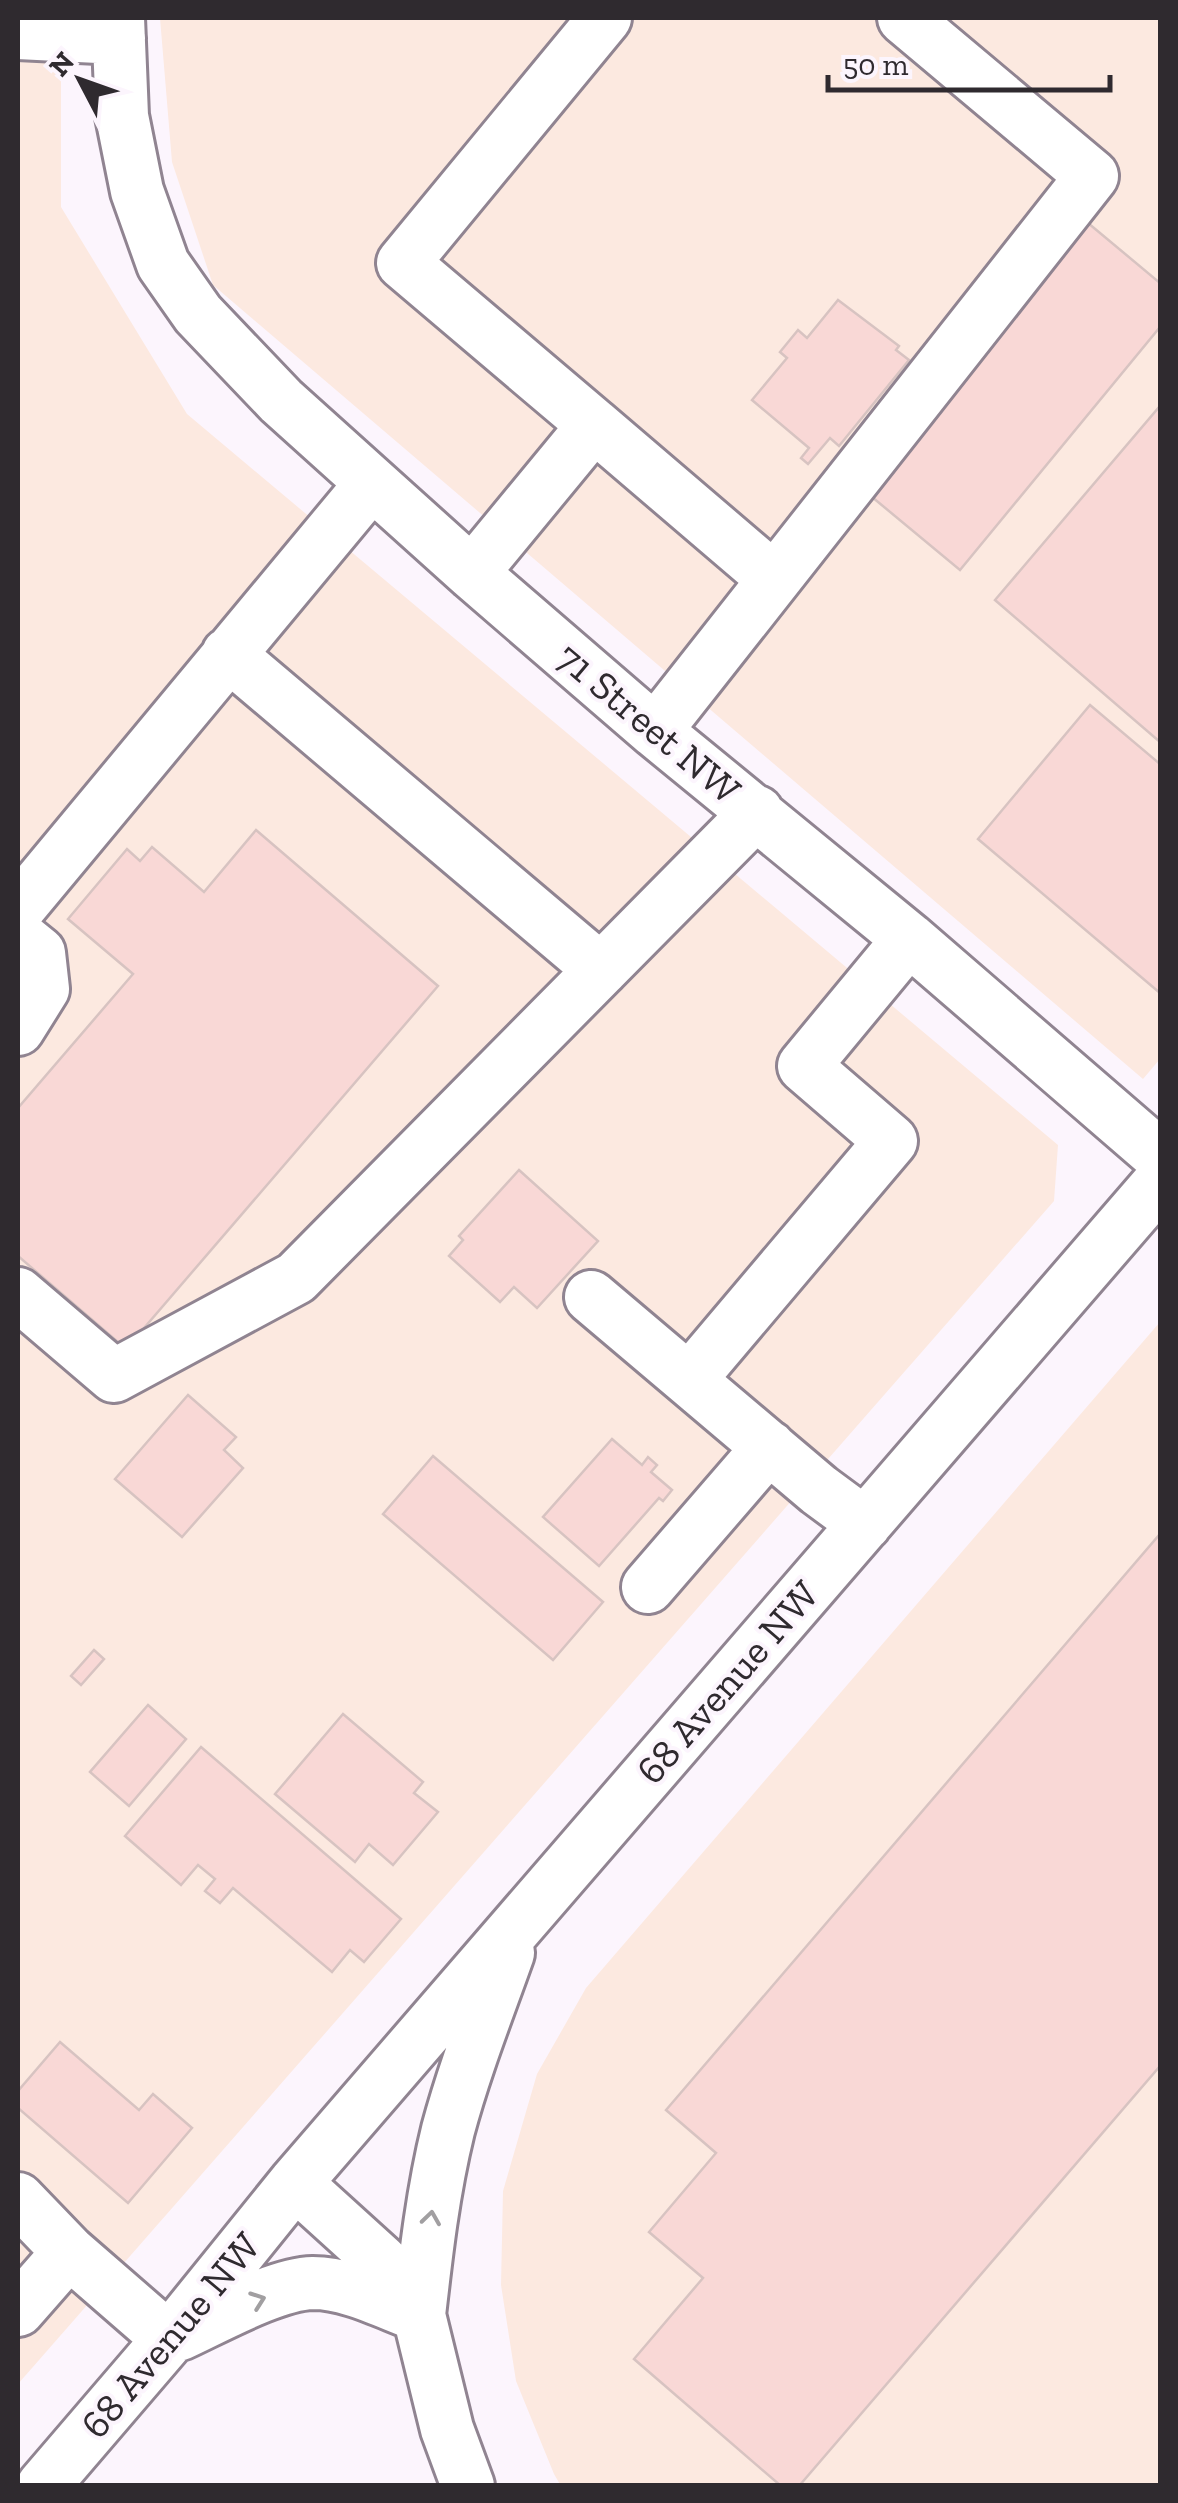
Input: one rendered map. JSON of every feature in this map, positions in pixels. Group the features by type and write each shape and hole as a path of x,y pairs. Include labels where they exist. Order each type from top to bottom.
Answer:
{"street":[{"path":"605,18 404,263 774,580"},
{"path":"656,731 1092,176 904,18"},
{"path":"18,33 119,28"},
{"name":"71 Street NW","path":"119,28 122,116 138,191 164,264 198,314 371,484 472,573 909,939 1160,1156"},
{"path":"472,573 594,425"},
{"path":"18,908 371,484"},
{"path":"228,654 601,970"},
{"path":"18,1294 114,1376 296,1278 757,812"},
{"path":"18,936 38,953 43,988 18,1029"},
{"path":"690,1380 891,1141 804,1066 909,939"},
{"name":"68 Avenue NW","path":"44,2486 295,2183 1160,1182"},
{"path":"592,1297 864,1524"},
{"path":"648,1587 769,1447"},
{"path":"468,2486 447,2429 419,2314 435,2189 448,2131 465,2072 520,1922"},
{"path":"295,2183 381,2261 419,2314"},
{"path":"18,2199 69,2252 169,2339 258,2298 311,2283 346,2288 419,2314"},
{"path":"18,2310 69,2252"}],"shaded area":[{"path":"18,18 61,18 61,207 187,414 1058,1145 1054,1201 18,2384"},
{"path":"160,18 1160,18 1160,1059 1143,1079 213,285 172,162"},
{"path":"1160,1322 1160,2485 561,2486 516,2381 501,2285 503,2191 537,2074 586,1988"}],"building":[{"path":"1088,223 1160,283 1160,327 960,570 866,492"},
{"path":"838,300 899,346 896,350 909,360 839,446 830,438 808,464 801,458 809,448 752,400 787,358 780,352 798,330 807,338"},
{"path":"1160,406 1160,742 995,600"},
{"path":"1090,705 1160,764 1160,993 978,839"},
{"path":"256,830 438,986 126,1349 18,1256 18,1108 133,974 68,919 127,849 140,861 152,847 204,892"},
{"path":"519,1170 598,1241 537,1308 514,1287 500,1302 449,1256 463,1240 459,1236"},
{"path":"188,1395 236,1437 224,1450 243,1468 182,1537 115,1479"},
{"path":"612,1439 642,1465 648,1457 657,1465 651,1472 672,1490 663,1501 659,1498 599,1566 543,1517"},
{"path":"433,1456 603,1602 553,1660 383,1514"},
{"path":"1160,1534 1160,2066 799,2486 781,2486 634,2359 703,2278 649,2232 716,2153 666,2110"},
{"path":"94,1650 104,1659 81,1685 71,1676"},
{"path":"148,1705 186,1739 129,1806 90,1772"},
{"path":"343,1714 423,1782 414,1793 438,1812 393,1865 369,1844 355,1862 275,1794"},
{"path":"201,1747 401,1919 364,1962 350,1950 332,1972 233,1888 220,1903 205,1891 215,1879 198,1865 181,1885 125,1836"},
{"path":"60,2042 139,2110 153,2094 192,2128 128,2203 18,2108 18,2091"}]}
